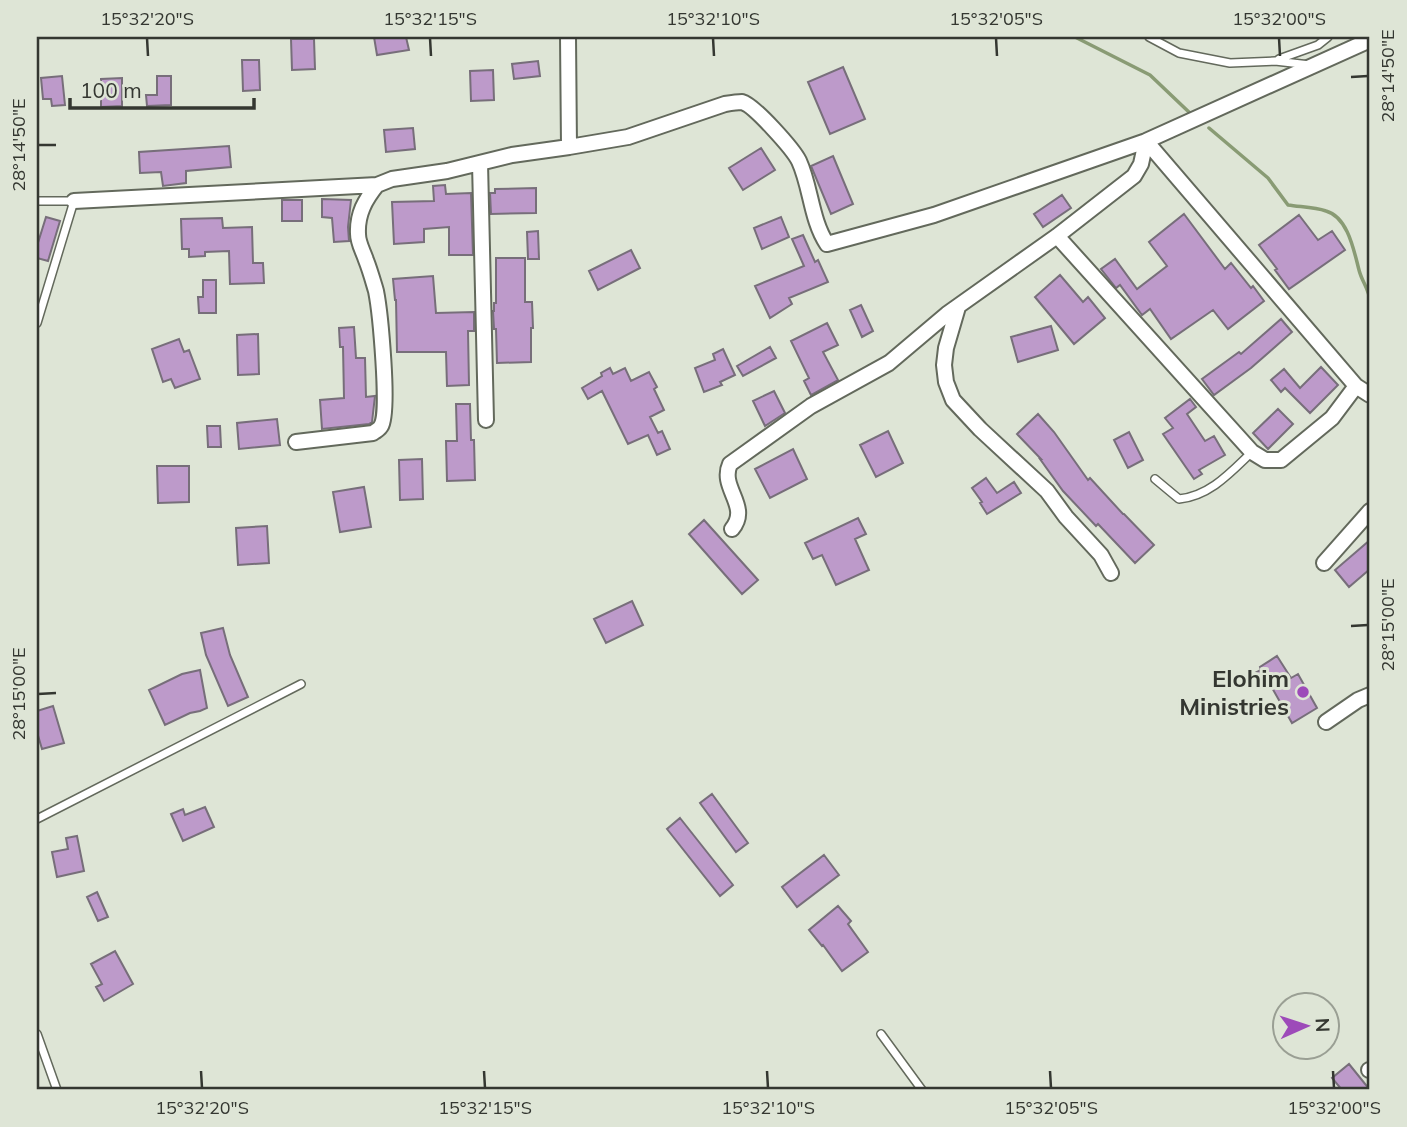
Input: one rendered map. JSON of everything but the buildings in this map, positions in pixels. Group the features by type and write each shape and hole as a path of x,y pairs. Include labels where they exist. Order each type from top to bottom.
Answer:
{"street":[{"path":"568,37 569,147"},
{"path":"74,201 377,185 392,179 447,171 538,150 628,137 725,104 740,102 751,106 763,117 799,159 827,244 934,215 1146,141 1370,40"},
{"path":"732,529 739,514 727,482 730,464 811,407 889,363 958,307 1058,236 1134,176 1146,141"},
{"path":"1146,141 1356,386 1370,395"},
{"path":"480,163 486,420"},
{"path":"296,442 373,433 381,428 385,400 380,322 368,263 358,239 361,209 377,185"},
{"path":"1058,236 1252,452 1265,460 1281,460 1332,418 1356,386"},
{"path":"958,307 944,365 946,382 953,400 1047,491 1066,517 1101,555 1111,572"},
{"path":"1324,563 1370,511"},
{"path":"1326,722 1370,695"}],"lane":[{"path":"1149,37 1179,52 1230,63 1275,61 1314,65"},
{"path":"1275,61 1318,44 1328,37"},
{"path":"37,201 74,201 37,323"},
{"path":"1155,480 1180,499 1192,498 1219,483 1252,452"},
{"path":"37,819 301,684"},
{"path":"37,1034 57,1090"},
{"path":"881,1034 922,1090"}],"waterway":[{"path":"1075,37 1150,75 1192,115"},
{"path":"1209,128 1268,178 1288,205 1326,211 1340,220 1349,236 1370,301"}],"place":[{"name":"Elohim Ministries","path":"1303,692"}]}
